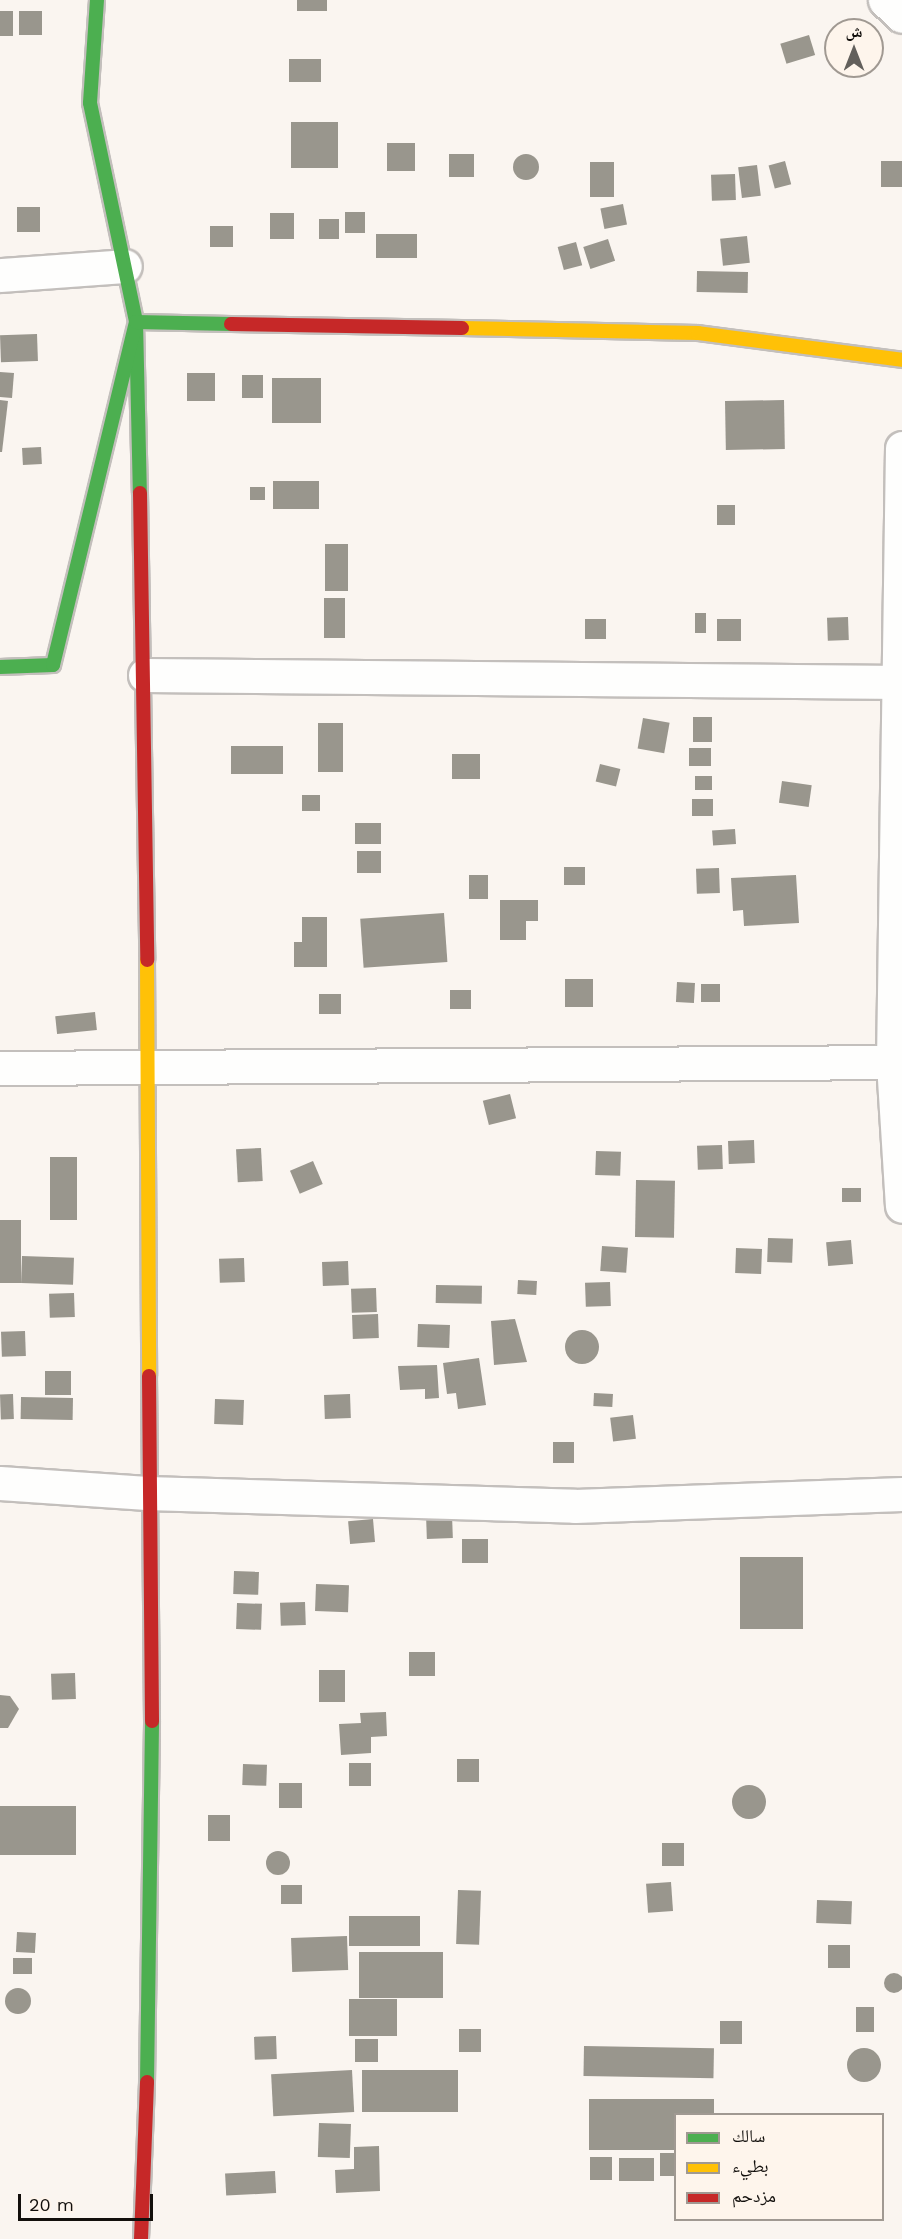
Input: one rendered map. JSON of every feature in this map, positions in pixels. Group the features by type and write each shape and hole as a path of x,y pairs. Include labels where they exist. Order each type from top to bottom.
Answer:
{"street":[{"path":"97,0 90,103 136,322 145,675 152,1066 147,1493 153,1922 141,2239"},
{"path":"885,0 902,16"},
{"path":"0,274 125,266"},
{"path":"136,322 698,333 902,360"},
{"path":"0,667 53,665 136,322"},
{"path":"902,448 897,1062 902,1206"},
{"path":"145,675 900,682"},
{"path":"0,1068 897,1062"},
{"path":"0,1483 147,1493 575,1506 902,1494"}],"building":[{"path":"297,0 327,0 327,11 297,11"},
{"path":"0,11 13,11 13,36 0,36"},
{"path":"19,11 42,11 42,35 19,35"},
{"path":"809,35 815,55 786,64 780,44"},
{"path":"289,59 321,59 321,82 289,82"},
{"path":"291,122 338,122 338,168 291,168"},
{"path":"387,143 415,143 415,171 387,171"},
{"path":"449,154 474,154 474,177 449,177"},
{"path":"526,154 535,158 539,167 535,176 526,180 517,176 513,167 517,158"},
{"path":"785,161 791,184 775,189 769,165"},
{"path":"881,161 902,161 902,187 881,187"},
{"path":"590,162 614,162 614,197 590,197"},
{"path":"757,165 761,196 742,198 738,167"},
{"path":"735,174 736,200 712,201 711,175"},
{"path":"623,204 627,225 604,229 600,208"},
{"path":"17,207 40,207 40,232 17,232"},
{"path":"345,212 365,212 365,233 345,233"},
{"path":"270,213 294,213 294,239 270,239"},
{"path":"319,219 339,219 339,239 319,239"},
{"path":"210,226 233,226 233,247 210,247"},
{"path":"376,234 417,234 417,258 376,258"},
{"path":"747,236 750,263 723,266 720,239"},
{"path":"608,239 615,261 590,269 583,247"},
{"path":"576,242 582,265 564,270 558,247"},
{"path":"697,271 748,272 748,293 697,292"},
{"path":"37,334 38,361 1,362 0,335"},
{"path":"0,372 14,373 12,398 0,397"},
{"path":"187,373 215,373 215,401 187,401"},
{"path":"242,375 263,375 263,398 242,398"},
{"path":"272,378 321,378 321,423 272,423"},
{"path":"0,400 8,401 2,452 0,452"},
{"path":"784,400 785,449 726,450 725,401"},
{"path":"41,447 42,464 23,465 22,448"},
{"path":"273,481 319,481 319,509 273,509"},
{"path":"250,487 265,487 265,500 250,500"},
{"path":"717,505 735,505 735,525 717,525"},
{"path":"325,544 348,544 348,591 325,591"},
{"path":"324,598 345,598 345,638 324,638"},
{"path":"695,613 706,613 706,633 695,633"},
{"path":"848,617 849,640 828,641 827,618"},
{"path":"585,619 606,619 606,639 585,639"},
{"path":"717,619 741,619 741,641 717,641"},
{"path":"693,717 712,717 712,742 693,742"},
{"path":"643,718 670,723 664,753 638,749"},
{"path":"318,723 343,723 343,772 318,772"},
{"path":"231,746 283,746 283,774 231,774"},
{"path":"689,748 711,748 711,766 689,766"},
{"path":"452,754 480,754 480,779 452,779"},
{"path":"600,764 620,769 616,787 596,781"},
{"path":"695,776 712,776 712,790 695,790"},
{"path":"782,781 812,785 809,807 779,803"},
{"path":"302,795 320,795 320,811 302,811"},
{"path":"692,799 713,799 713,816 692,816"},
{"path":"355,823 381,823 381,844 355,844"},
{"path":"735,829 736,844 713,846 712,831"},
{"path":"357,851 381,851 381,873 357,873"},
{"path":"564,867 585,867 585,885 564,885"},
{"path":"719,868 720,893 697,894 696,869"},
{"path":"469,875 488,875 488,899 469,899"},
{"path":"796,875 799,923 744,926 743,910 733,911 731,878"},
{"path":"500,900 538,900 538,921 526,921 526,940 500,940"},
{"path":"444,913 447,962 364,968 360,919"},
{"path":"302,917 327,917 327,967 294,967 294,942 302,942"},
{"path":"565,979 593,979 593,1007 565,1007"},
{"path":"677,982 695,983 694,1003 676,1002"},
{"path":"701,984 720,984 720,1002 701,1002"},
{"path":"450,990 471,990 471,1009 450,1009"},
{"path":"319,994 341,994 341,1014 319,1014"},
{"path":"95,1012 97,1030 57,1034 55,1016"},
{"path":"510,1094 516,1118 489,1125 483,1101"},
{"path":"754,1140 755,1163 729,1164 728,1141"},
{"path":"722,1145 723,1169 698,1170 697,1146"},
{"path":"261,1148 263,1181 238,1182 236,1149"},
{"path":"596,1151 621,1152 620,1176 595,1175"},
{"path":"50,1157 77,1157 77,1220 50,1220"},
{"path":"313,1161 323,1184 300,1194 290,1171"},
{"path":"636,1180 675,1181 674,1238 635,1237"},
{"path":"842,1188 861,1188 861,1202 842,1202"},
{"path":"0,1220 21,1220 21,1283 0,1283"},
{"path":"768,1238 793,1239 792,1263 767,1262"},
{"path":"851,1240 853,1264 828,1266 826,1242"},
{"path":"602,1246 628,1248 626,1273 600,1271"},
{"path":"736,1248 762,1249 761,1274 735,1273"},
{"path":"22,1256 74,1258 73,1285 21,1283"},
{"path":"244,1258 245,1282 220,1283 219,1259"},
{"path":"348,1261 349,1285 323,1286 322,1262"},
{"path":"518,1280 537,1281 536,1295 517,1294"},
{"path":"610,1282 611,1306 586,1307 585,1283"},
{"path":"436,1285 482,1286 482,1304 436,1303"},
{"path":"376,1288 377,1312 352,1313 351,1289"},
{"path":"74,1293 75,1317 50,1318 49,1294"},
{"path":"378,1314 379,1338 353,1339 352,1315"},
{"path":"515,1319 527,1362 494,1365 491,1321"},
{"path":"418,1324 450,1325 449,1348 417,1347"},
{"path":"582,1330 594,1335 599,1347 594,1359 582,1364 570,1359 565,1347 570,1335"},
{"path":"25,1331 26,1356 2,1357 1,1332"},
{"path":"479,1358 486,1405 458,1409 456,1393 447,1394 443,1363"},
{"path":"437,1365 439,1398 425,1399 425,1389 400,1390 398,1366"},
{"path":"45,1371 71,1371 71,1395 45,1395"},
{"path":"594,1393 613,1394 612,1407 593,1406"},
{"path":"0,1394 13,1394 14,1419 1,1419"},
{"path":"350,1394 351,1418 325,1419 324,1395"},
{"path":"21,1397 73,1398 73,1420 21,1419"},
{"path":"215,1399 244,1400 243,1425 214,1424"},
{"path":"633,1415 636,1439 613,1442 610,1418"},
{"path":"553,1442 574,1442 574,1463 553,1463"},
{"path":"452,1514 453,1538 427,1539 426,1515"},
{"path":"373,1519 375,1542 350,1544 348,1521"},
{"path":"462,1539 488,1539 488,1563 462,1563"},
{"path":"740,1557 803,1557 803,1629 740,1629"},
{"path":"234,1571 259,1572 258,1595 233,1594"},
{"path":"316,1584 349,1585 348,1612 315,1611"},
{"path":"305,1602 306,1625 281,1626 280,1603"},
{"path":"237,1603 262,1604 261,1630 236,1629"},
{"path":"409,1652 435,1652 435,1676 409,1676"},
{"path":"319,1670 345,1670 345,1702 319,1702"},
{"path":"75,1673 76,1699 52,1700 51,1674"},
{"path":"0,1695 10,1696 19,1709 8,1728 0,1728"},
{"path":"386,1712 387,1736 371,1737 371,1753 341,1755 339,1724 361,1723 360,1713"},
{"path":"457,1759 479,1759 479,1782 457,1782"},
{"path":"349,1763 371,1763 371,1786 349,1786"},
{"path":"243,1764 267,1765 266,1786 242,1785"},
{"path":"279,1783 302,1783 302,1808 279,1808"},
{"path":"749,1785 761,1790 766,1802 761,1814 749,1819 737,1814 732,1802 737,1790"},
{"path":"0,1806 76,1806 76,1855 0,1855"},
{"path":"208,1815 230,1815 230,1841 208,1841"},
{"path":"662,1843 684,1843 684,1866 662,1866"},
{"path":"273,1851 283,1851 290,1858 290,1868 283,1875 273,1875 266,1868 266,1858"},
{"path":"671,1882 673,1911 648,1913 646,1884"},
{"path":"281,1885 302,1885 302,1904 281,1904"},
{"path":"458,1890 481,1891 479,1945 456,1944"},
{"path":"817,1900 852,1901 851,1924 816,1923"},
{"path":"349,1916 420,1916 420,1946 349,1946"},
{"path":"17,1932 36,1933 35,1953 16,1952"},
{"path":"347,1936 348,1970 292,1972 291,1938"},
{"path":"828,1945 850,1945 850,1968 828,1968"},
{"path":"359,1952 443,1952 443,1998 359,1998"},
{"path":"13,1958 32,1958 32,1974 13,1974"},
{"path":"894,1973 901,1976 903,1987 901,1990 894,1993 887,1990 884,1983 887,1976"},
{"path":"18,1988 27,1992 31,2001 27,2010 18,2014 9,2010 5,2001 9,1992"},
{"path":"349,1999 397,1999 397,2036 349,2036"},
{"path":"856,2007 874,2007 874,2032 856,2032"},
{"path":"720,2021 742,2021 742,2044 720,2044"},
{"path":"459,2029 481,2029 481,2052 459,2052"},
{"path":"276,2036 277,2059 255,2060 254,2037"},
{"path":"355,2039 378,2039 378,2062 355,2062"},
{"path":"584,2046 714,2048 713,2078 583,2076"},
{"path":"864,2048 876,2053 881,2065 876,2077 864,2082 852,2077 847,2065 852,2053"},
{"path":"352,2070 354,2112 273,2116 271,2074"},
{"path":"362,2070 458,2070 458,2112 362,2112"},
{"path":"589,2099 714,2099 714,2113 674,2113 674,2150 589,2150"},
{"path":"319,2123 351,2124 350,2158 318,2157"},
{"path":"379,2146 380,2191 336,2193 335,2170 354,2169 354,2147"},
{"path":"660,2153 674,2153 674,2176 660,2176"},
{"path":"590,2157 612,2157 612,2180 590,2180"},
{"path":"619,2158 654,2158 654,2181 619,2181"},
{"path":"275,2171 276,2193 226,2196 225,2174"}],"traffic: fast":[{"path":"97,0 90,103 136,322 140,493"},
{"path":"0,667 53,665 136,322 231,324"},
{"path":"147,2082 152,1721"}],"traffic: slow":[{"path":"462,328 698,333 902,360"},
{"path":"147,960 149,1376"}],"traffic: jam":[{"path":"231,324 462,328"},
{"path":"140,493 147,960"},
{"path":"149,1376 152,1721"},
{"path":"141,2239 147,2082"}]}
